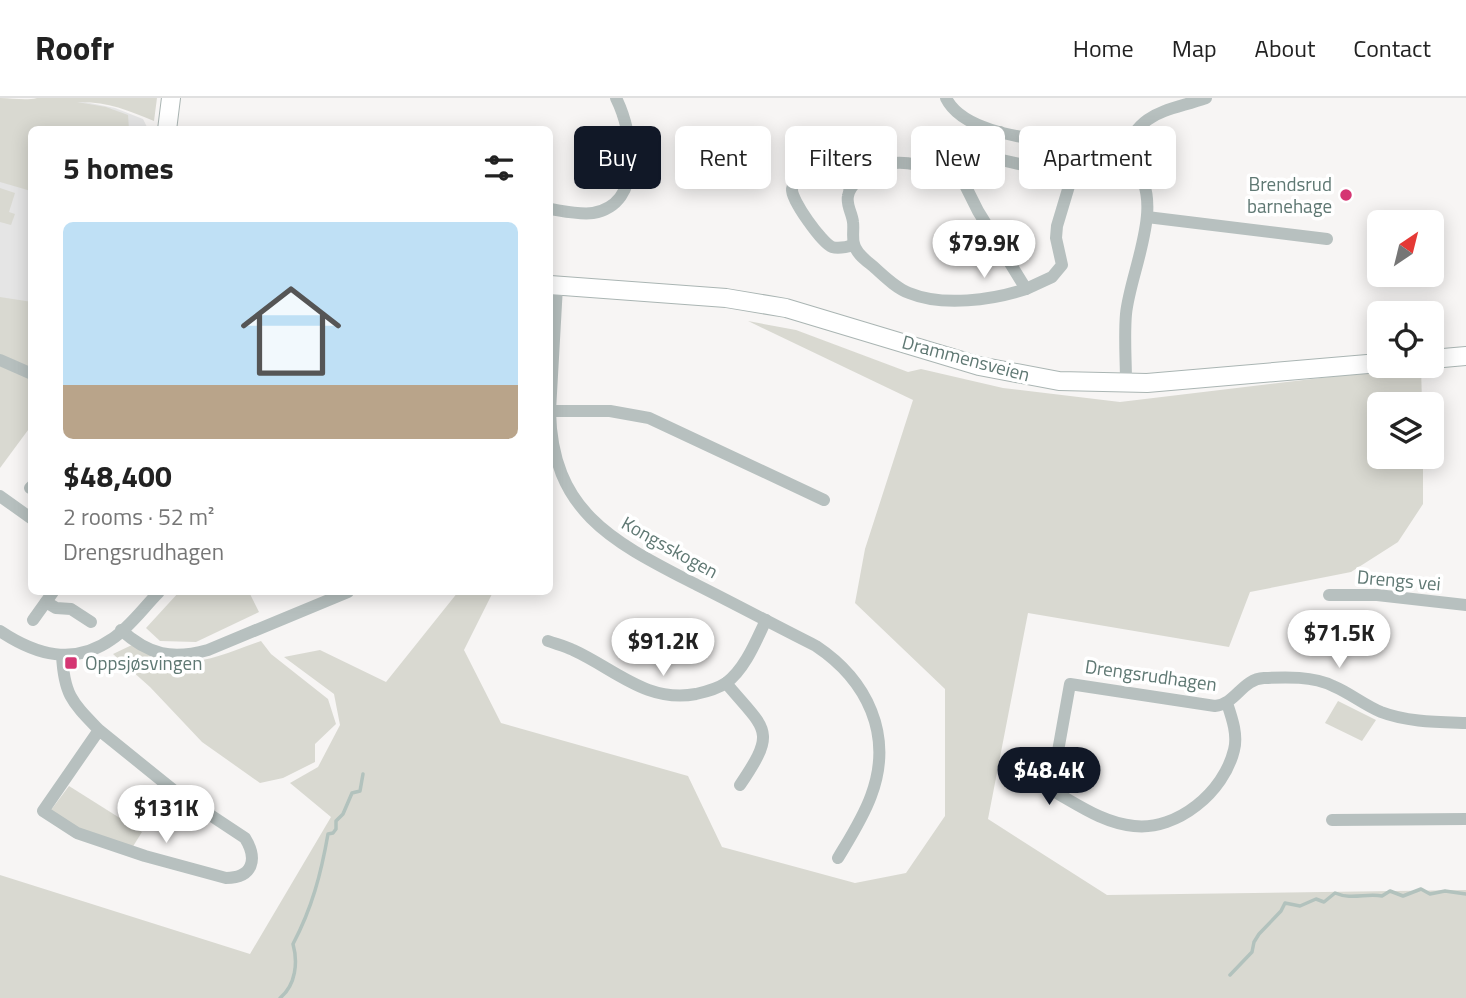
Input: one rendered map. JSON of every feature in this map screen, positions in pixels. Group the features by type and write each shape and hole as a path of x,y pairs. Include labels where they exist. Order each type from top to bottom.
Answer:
{"main road":[{"path":"168,126 171,98"},
{"name":"Drammensveien","path":"553,286 726,298 765,304 821,316 979,366 1059,381 1126,383 1367,364"},
{"path":"1444,358 1466,356"}],"street":[{"path":"553,209 592,213 611,206 622,195 629,177 629,145 626,124 616,98"},
{"path":"946,98 961,117 984,126"},
{"path":"1138,126 1156,114 1206,98"},
{"path":"849,189 847,197 853,222 854,246 861,256 892,282 909,293 927,298 967,301 1010,294 1052,277 1062,265 1056,238 1057,226 1072,176 1005,161"},
{"path":"793,189 795,199 823,242 833,247 854,246"},
{"path":"967,189 1026,289"},
{"path":"1126,383 1126,314 1147,217 1147,189"},
{"path":"1147,217 1327,239"},
{"path":"0,360 28,372"},
{"path":"553,408 610,411 649,418 824,500"},
{"name":"Kongsskogen","path":"553,446 560,472 578,505 608,535 640,556 816,646 836,659 865,694 880,743 877,775 861,819 838,858"},
{"path":"0,496 25,495"},
{"path":"0,631 22,646 41,653 62,655 88,650 113,639 156,595"},
{"path":"121,631 153,651 170,656 187,656 208,650 341,595"},
{"name":"Drengs vei","path":"1329,595 1377,595 1466,605"},
{"path":"33,620 49,596 56,608 71,609 91,622"},
{"path":"548,641 573,649 644,689 664,696 698,694 726,683 746,659 766,620"},
{"path":"62,655 72,702 99,730 177,793 245,838 252,849 252,862 247,872 238,878 226,878 145,856 77,833 43,811 99,730"},
{"name":"Drengsrudhagen","path":"1227,703 1234,723 1234,749 1226,772 1206,796 1177,818 1160,825 1136,826 1110,822 1055,792 1055,768 1070,684 1214,706 1227,703 1246,684 1260,678 1316,680 1332,685 1380,712 1404,718 1466,723"},
{"path":"726,683 756,719 764,736 763,748 740,785"},
{"path":"1332,820 1466,819"}],"shaded area":[{"path":"0,98 157,98 154,121 116,107 77,102 106,107 128,115 129,126 28,126 28,190 0,182"},
{"path":"75,100 115,108 143,119 146,126 28,126 28,347 0,335 0,114 15,105"},
{"path":"0,188 15,193 9,212 15,214 11,225 0,222"},
{"path":"0,297 28,301 28,430 0,468"},
{"path":"748,321 796,330 908,372 921,369 1003,388 1120,402 1367,372 1367,378 1421,378 1422,392 1367,392 1367,469 1423,469 1423,504 1398,542 1351,572 1250,592 1229,647 1028,613 988,819 1107,895 1466,890 1466,998 0,998 0,875 250,954 331,817 290,783 318,767 340,725 334,694 284,657 320,650 386,682 456,595 492,595 464,650 501,723 688,776 722,847 855,883 906,873 945,816 945,689 855,603 865,549 913,400"},
{"path":"176,595 250,595 259,612 196,642 160,641 146,628"},
{"path":"261,641 271,654 328,699 336,724 315,744 315,762 283,778 260,783 202,742 150,687 113,654 134,644 168,659 198,661"},
{"path":"1338,701 1376,720 1362,741 1325,723"},
{"path":"69,786 142,832 132,848 77,828 51,810"}],"waterway":[{"path":"280,998 292,980 295,966 293,944 315,890 328,834 336,829 336,821 343,814 352,793 360,791 363,774"},
{"path":"1230,975 1252,952 1259,934 1285,903 1300,906 1316,899 1324,902 1335,893 1347,896 1382,896 1390,891 1403,896 1421,889 1430,894 1445,891 1466,894"}],"place":[{"name":"Brendsrud barnehage","path":"1346,195"},
{"name":"Oppsjøsvingen","path":"71,663"}]}
